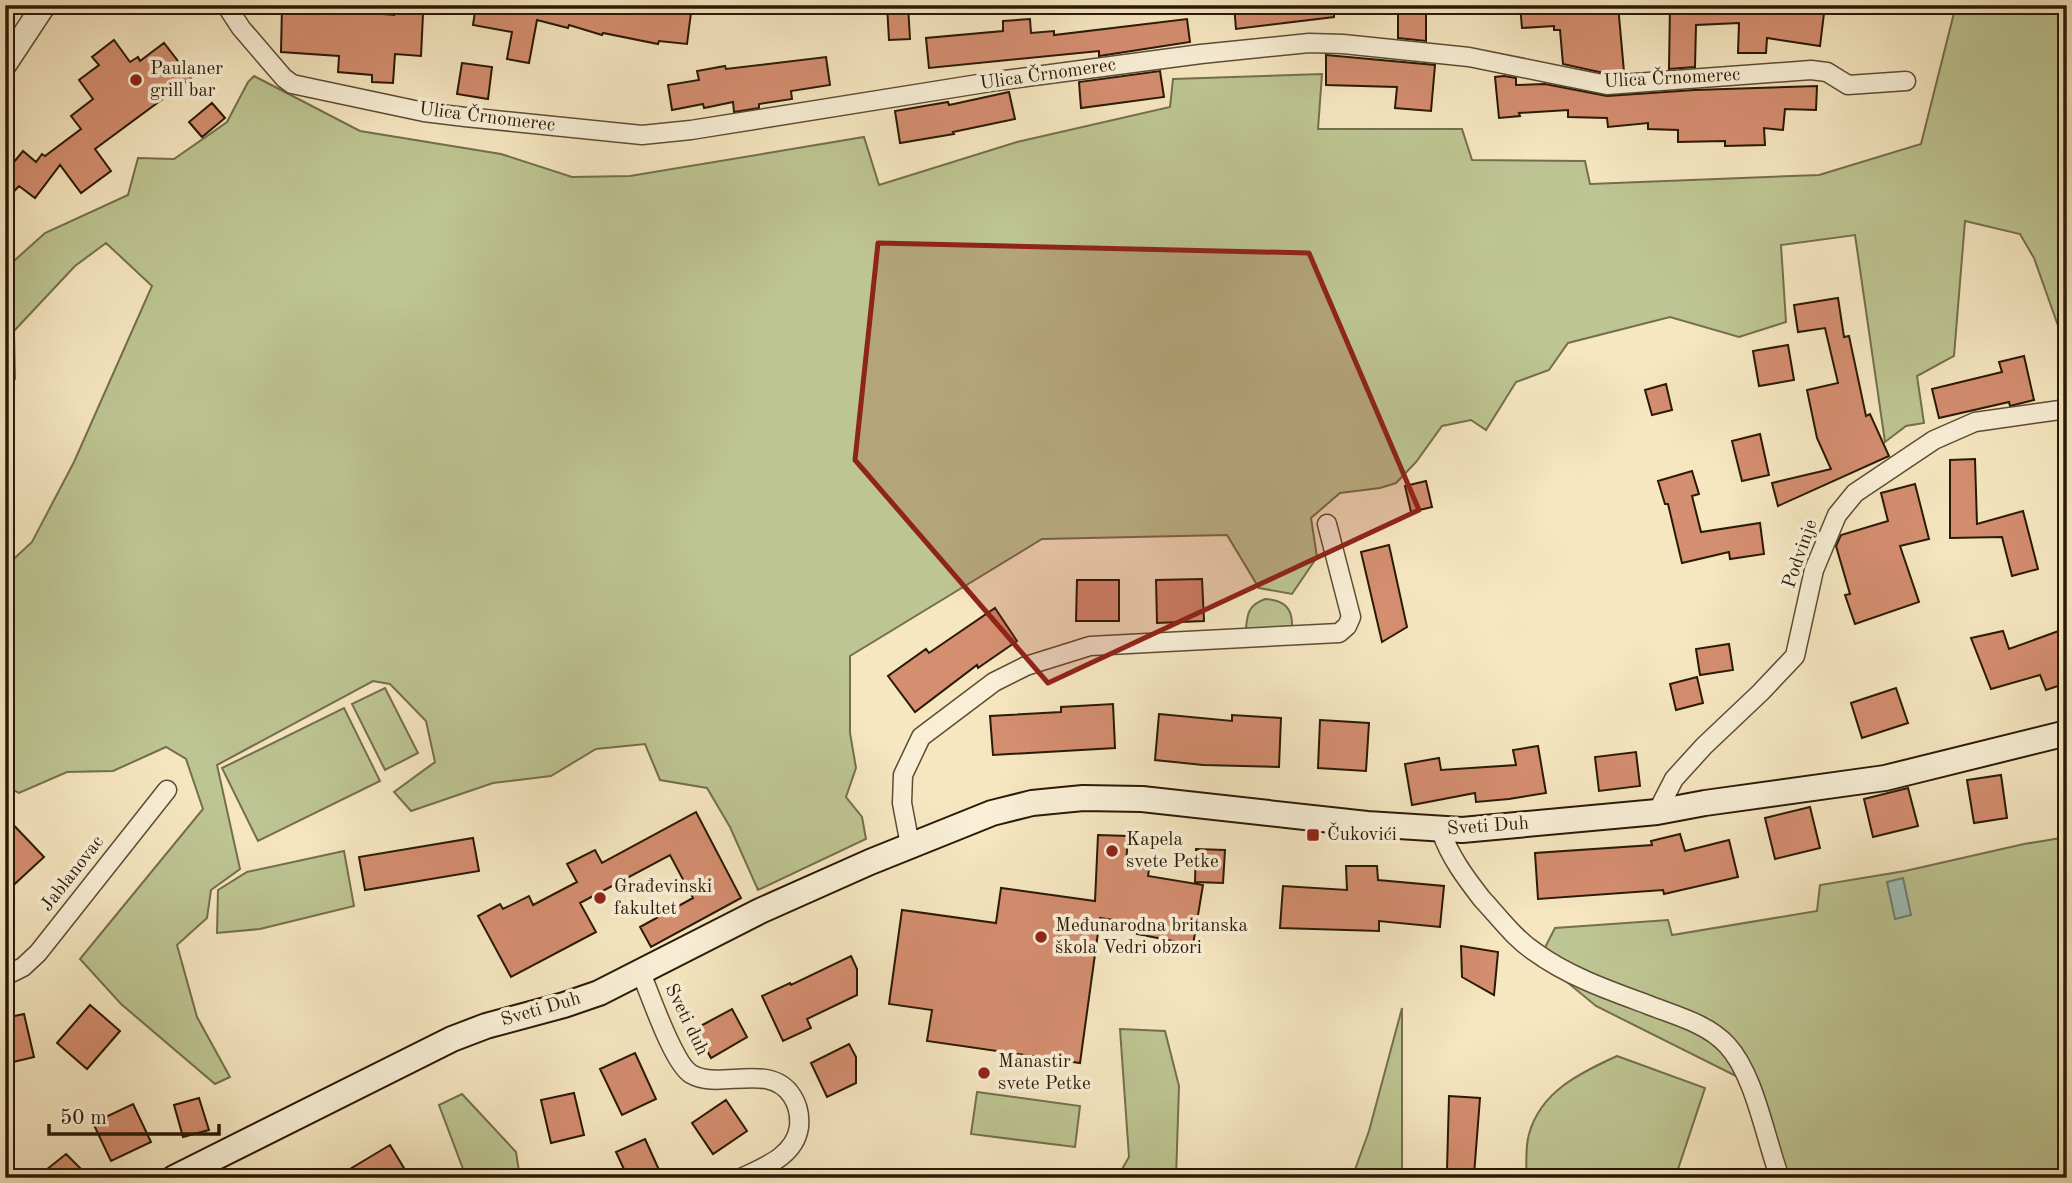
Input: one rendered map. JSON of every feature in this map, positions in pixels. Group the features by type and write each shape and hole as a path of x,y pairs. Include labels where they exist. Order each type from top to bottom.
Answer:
{"main road":[{"name":"Sveti Duh","path":"174,1178 452,1039 486,1026 582,1000 641,973 760,911 909,845 1006,808 1083,798 1142,799 1441,831 1657,812 1885,778 2067,733"}],"street":[{"path":"5,64 44,5"},
{"name":"Ulica Črnomerec","path":"226,5 241,28 284,78 292,83 424,112 642,135 691,130 1025,78 1201,54 1309,43 1469,57 1607,85 1811,70 1827,72 1848,85 1906,81"},
{"name":"Podvinje","path":"1657,812 1674,779 1795,656 1814,570 1837,515 1855,493 1934,440 1975,422 2067,410"},
{"path":"909,845 902,803 903,775 921,737 993,682 1026,666 1090,646 1339,633 1347,626 1351,617 1326,524"},
{"name":"Jablanovac","path":"5,976 23,967 38,953 167,790"},
{"path":"1441,831 1448,851 1467,880 1508,928 1535,952 1582,979 1695,1023 1717,1035 1728,1046 1742,1065 1780,1178"},
{"name":"Sveti duh","path":"641,973 672,1046 690,1073 711,1079 770,1080 790,1092 796,1102 799,1129 794,1143 776,1161 741,1178"}],"highlighted area":[{"path":"878,243 1309,253 1419,510 1048,683 855,460"}],"green space":[{"path":"1956,5 2067,5 2067,351 2034,258 2020,234 1965,221 1954,356 1917,376 1924,423 1906,426 1885,442 1855,235 1781,245 1786,322 1739,337 1670,317 1568,343 1549,370 1516,382 1486,430 1471,420 1442,426 1416,462 1396,483 1380,488 1340,493 1311,518 1317,557 1292,594 1259,588 1227,535 1042,539 850,656 850,733 856,768 846,797 862,817 866,839 758,890 730,827 707,788 660,780 645,744 596,749 551,776 493,783 411,811 394,792 435,762 426,721 390,684 373,681 217,765 240,869 211,890 207,918 177,945 197,1017 230,1077 215,1084 121,1004 80,959 203,809 186,759 166,747 113,771 67,772 19,793 5,786 5,567 32,542 74,462 152,286 106,243 75,266 14,331 15,378 5,369 5,269 45,233 128,195 138,158 174,159 227,122 248,82 254,76 360,131 501,154 572,177 630,176 864,137 879,185 1017,142 1170,107 1173,79 1322,74 1318,129 1462,129 1472,160 1585,161 1590,184 1819,175 1921,144"},
{"path":"1265,599 1286,606 1291,615 1292,627 1246,629 1250,610"},
{"path":"385,688 418,753 385,770 352,704"},
{"path":"344,708 380,781 258,841 222,768"},
{"path":"2067,837 2067,1178 1783,1178 1758,1087 1596,1006 1539,959 1555,928 1668,920 1672,935 1817,911 1820,885 1905,871"},
{"path":"344,851 354,906 260,929 217,933 218,890 247,872"},
{"path":"1402,1008 1402,1178 1352,1178 1369,1131"},
{"path":"1120,1029 1165,1031 1179,1086 1176,1178 1117,1178 1129,1157"},
{"path":"1617,1056 1705,1088 1675,1178 1526,1178 1528,1139 1543,1106 1564,1085"},
{"path":"977,1092 1080,1106 1075,1147 971,1134"},
{"path":"462,1094 516,1152 520,1178 460,1178 463,1169 439,1105"}],"water":[{"path":"1903,878 1911,915 1895,919 1887,882"}],"building":[{"path":"476,5 692,5 687,44 659,41 658,44 537,20 529,63 507,59 512,32 473,25"},
{"path":"887,5 908,5 910,39 889,40"},
{"path":"1234,5 1334,5 1334,17 1236,29"},
{"path":"1520,5 1618,5 1624,72 1608,74 1563,64 1560,30 1554,30 1554,26 1522,28"},
{"path":"1670,5 1825,5 1820,46 1767,38 1766,53 1738,53 1739,23 1696,25 1695,67 1669,69"},
{"path":"282,6 394,15 423,14 421,56 395,54 393,83 372,82 372,75 338,72 339,56 281,52"},
{"path":"1398,8 1426,9 1426,41 1398,38"},
{"path":"1030,19 1031,33 1054,31 1054,35 1187,19 1190,42 1099,56 1099,51 929,68 926,38 1003,31 1003,21"},
{"path":"114,40 130,62 138,57 140,61 164,43 191,78 95,149 111,171 81,193 60,165 35,198 19,186 5,201 5,173 23,151 36,162 42,154 45,156 81,129 71,116 93,99 79,80 99,65 92,57"},
{"path":"1326,55 1435,65 1431,111 1395,108 1397,87 1326,85"},
{"path":"826,57 830,85 791,91 792,99 759,104 759,108 734,112 733,102 704,108 703,104 672,110 668,85 699,80 697,71"},
{"path":"462,63 492,67 488,99 457,94"},
{"path":"1160,71 1164,97 1081,108 1079,82"},
{"path":"1495,77 1516,78 1516,85 1545,84 1607,96 1817,86 1816,110 1785,109 1783,130 1764,128 1765,145 1725,146 1725,141 1678,142 1678,130 1648,129 1648,123 1608,127 1607,118 1568,117 1568,110 1519,113 1520,116 1499,118"},
{"path":"1009,92 1015,119 953,132 954,134 900,143 895,111 948,102 949,105"},
{"path":"212,103 225,118 202,137 189,122"},
{"path":"1838,298 1844,337 1849,336 1866,416 1870,414 1889,456 1778,506 1772,483 1831,469 1817,438 1807,390 1838,383 1825,328 1798,332 1794,305"},
{"path":"1788,345 1794,380 1759,386 1753,351"},
{"path":"2024,356 2034,400 2010,406 2009,402 1939,418 1932,389 2002,372 1999,362"},
{"path":"1666,384 1672,410 1652,415 1645,390"},
{"path":"1760,434 1769,475 1742,481 1732,441"},
{"path":"1975,459 1977,524 2023,511 2038,569 2012,576 2002,537 1950,538 1950,460"},
{"path":"1692,471 1699,494 1692,496 1701,532 1760,523 1764,554 1730,559 1729,552 1682,563 1668,504 1665,504 1658,481"},
{"path":"1426,481 1432,507 1411,512 1405,486"},
{"path":"1915,484 1929,539 1900,546 1919,602 1855,624 1845,595 1850,594 1836,546 1841,535 1888,521 1881,493"},
{"path":"1389,545 1407,627 1382,642 1361,552"},
{"path":"1202,579 1204,621 1157,623 1156,580"},
{"path":"1077,580 1119,580 1119,621 1076,621"},
{"path":"995,608 1017,641 978,668 977,665 915,712 888,676 926,649 929,653"},
{"path":"2067,628 2067,683 2046,690 2040,675 1991,689 1971,638 2003,631 2009,649"},
{"path":"1729,644 1733,670 1700,675 1696,649"},
{"path":"1697,677 1703,703 1676,710 1670,684"},
{"path":"1896,688 1908,723 1862,738 1851,703"},
{"path":"1113,704 1115,748 993,755 990,716 1061,712 1061,707"},
{"path":"1159,714 1232,721 1232,715 1281,718 1279,767 1203,765 1155,760"},
{"path":"1320,720 1369,723 1366,771 1318,768"},
{"path":"1538,746 1546,793 1476,802 1475,793 1412,805 1405,764 1439,758 1441,770 1516,765 1513,750"},
{"path":"1636,752 1640,786 1599,791 1595,757"},
{"path":"2001,775 2007,818 1974,823 1967,780"},
{"path":"1908,788 1918,826 1873,837 1864,799"},
{"path":"1810,807 1820,848 1775,859 1765,818"},
{"path":"696,812 741,898 651,947 640,927 693,898 670,855 580,903 596,932 511,977 478,916 500,904 503,909 529,896 533,905 577,882 567,864 595,850 602,863"},
{"path":"5,816 44,857 5,893"},
{"path":"1680,834 1685,851 1729,840 1738,877 1664,894 1663,890 1538,899 1535,853 1652,845 1651,841"},
{"path":"1098,835 1128,836 1126,865 1149,869 1148,876 1203,885 1193,945 1137,934 1139,924 1100,918 1080,1063 927,1041 932,1010 889,1004 902,910 996,923 1001,888 1095,901"},
{"path":"473,838 479,871 365,890 359,857"},
{"path":"1196,849 1225,850 1223,883 1195,882"},
{"path":"1346,866 1377,866 1378,880 1444,886 1440,927 1379,921 1379,931 1280,928 1283,886 1347,890"},
{"path":"1461,946 1498,952 1494,995 1462,977"},
{"path":"851,956 857,969 857,995 807,1019 811,1028 783,1041 762,996"},
{"path":"90,1005 120,1031 87,1069 57,1043"},
{"path":"732,1009 747,1037 711,1058 695,1029"},
{"path":"24,1014 34,1057 5,1064 5,1018"},
{"path":"849,1044 856,1057 856,1083 827,1097 811,1063"},
{"path":"635,1053 656,1099 622,1115 600,1069"},
{"path":"574,1093 584,1135 551,1143 541,1100"},
{"path":"1449,1096 1480,1098 1474,1175 1447,1170"},
{"path":"199,1098 209,1130 183,1137 174,1105"},
{"path":"726,1100 747,1131 713,1154 692,1123"},
{"path":"133,1104 151,1142 111,1161 93,1123"},
{"path":"645,1139 660,1172 646,1178 628,1178 616,1152"},
{"path":"390,1145 410,1178 335,1178"},
{"path":"66,1154 90,1178 36,1178"}],"place":[{"name":"Paulaner grill bar","path":"136,80"},
{"name":"Čukovići","path":"1313,835"},
{"name":"Kapela svete Petke","path":"1112,851"},
{"name":"Građevinski fakultet","path":"600,898"},
{"name":"Međunarodna britanska škola Vedri obzori","path":"1041,937"},
{"name":"Manastir svete Petke","path":"984,1073"}]}
